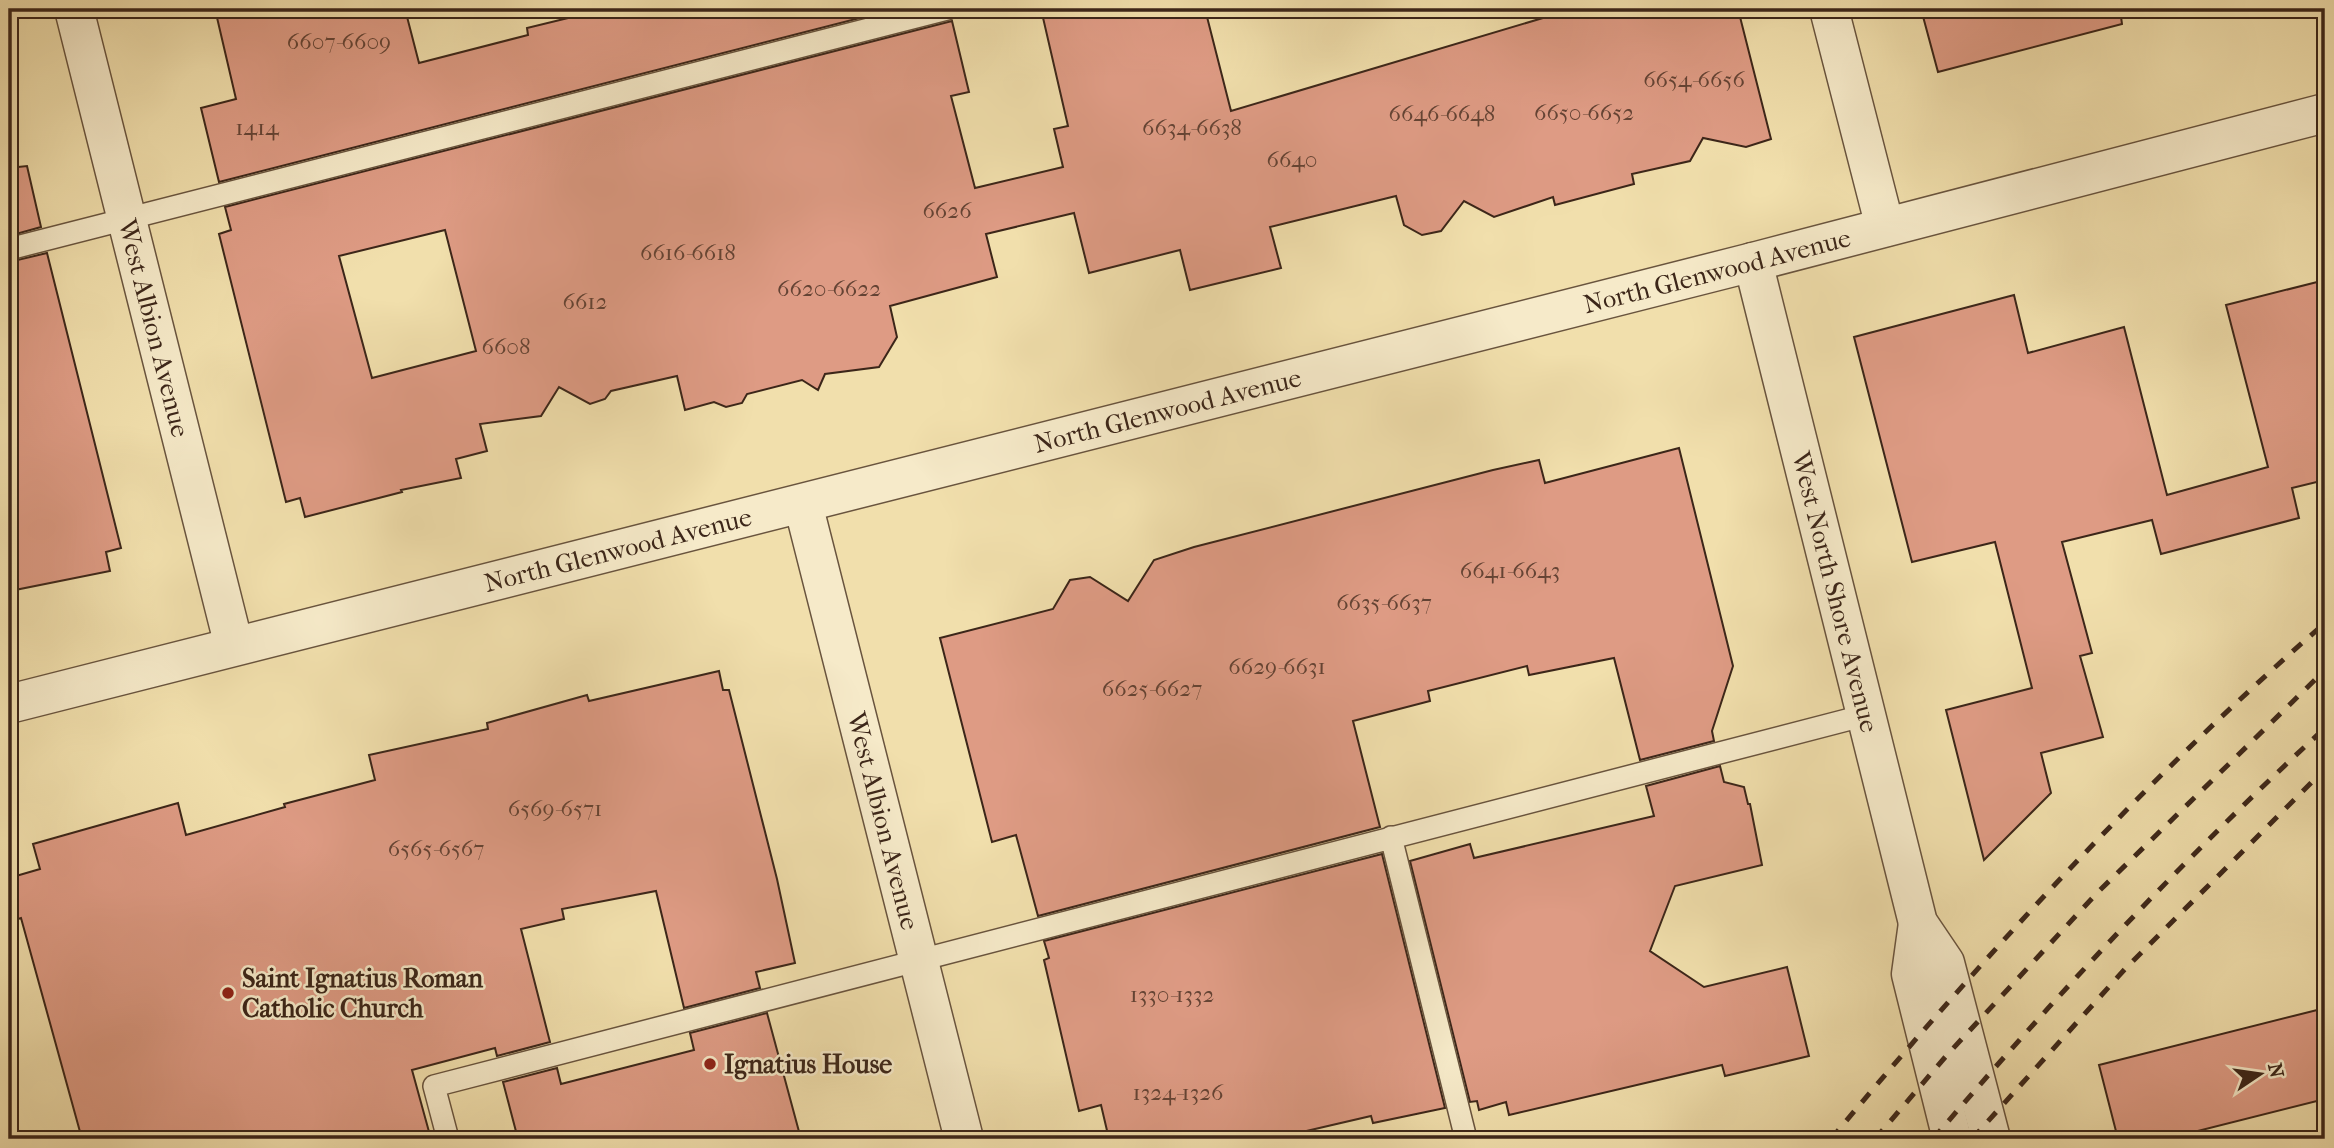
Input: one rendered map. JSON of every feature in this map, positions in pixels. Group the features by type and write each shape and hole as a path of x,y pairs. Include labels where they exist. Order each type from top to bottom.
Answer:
{"street":[{"name":"West Albion Avenue","path":"74,9 234,646"},
{"path":"1829,9 1885,227"},
{"name":"North Glenwood Avenue","path":"9,704 803,504 2325,113"},
{"name":"West North Shore Avenue","path":"1754,261 1917,923 1911,974 1952,1139"},
{"name":"West Albion Avenue","path":"803,504 964,1139"},
{"name":"West North Shore Avenue","path":"1917,923 1945,963 1991,1139"}],"lane":[{"path":"9,249 947,9"},
{"path":"448,1139 434,1086 1866,715"},
{"path":"1391,837 1466,1139"}],"building":[{"path":"215,9 405,9 419,63 528,35 527,28 605,9 895,9 219,182 201,108 236,99"},
{"path":"1041,9 1205,9 1231,111 1573,9 1738,9 1771,139 1746,147 1703,138 1690,161 1632,174 1634,184 1555,205 1553,197 1494,217 1464,201 1441,231 1422,235 1404,225 1396,196 1270,227 1281,268 1190,290 1180,250 1089,273 1074,213 986,234 997,277 890,306 897,337 879,367 825,374 818,390 802,380 747,394 742,403 726,407 714,402 685,410 677,376 611,391 605,399 590,404 559,387 541,416 480,424 487,451 456,459 461,478 401,490 402,492 305,517 300,498 286,502 219,234 231,230 225,207 952,21 969,92 951,96 975,188 1063,167 1054,129 1068,126","holes":["445,230 476,351 372,378 339,256"]},
{"path":"1921,9 2120,9 2122,24 1938,72"},
{"path":"27,166 41,227 9,236 9,168"},
{"path":"47,253 121,548 106,552 110,571 15,590 9,562 9,262"},
{"path":"2325,280 2325,480 2292,488 2299,518 2161,554 2152,520 2062,542 2092,653 2080,656 2103,737 2041,753 2051,793 1984,860 1946,710 2032,688 1995,542 1912,562 1854,337 2014,295 2028,353 2124,327 2167,495 2268,467 2226,305"},
{"path":"1679,448 1733,666 1712,731 1714,741 1640,760 1614,658 1529,675 1527,666 1428,691 1430,701 1353,721 1380,827 1038,916 1016,835 992,842 940,638 1053,609 1070,580 1090,577 1128,601 1154,560 1194,547 1493,470 1539,460 1545,483"},
{"path":"719,671 723,690 729,690 777,879 795,963 756,972 760,988 684,1008 656,891 562,909 564,919 521,929 550,1042 497,1056 495,1048 412,1070 431,1139 82,1139 21,918 9,922 9,878 40,869 33,844 178,803 186,835 285,807 284,804 375,780 369,755 488,729 487,723 587,695 589,701"},
{"path":"1720,766 1724,782 1744,787 1762,865 1675,886 1650,951 1704,987 1787,967 1809,1056 1725,1076 1722,1065 1509,1115 1506,1102 1479,1110 1477,1101 1470,1102 1410,861 1470,844 1474,858 1654,816 1646,786"},
{"path":"1382,854 1445,1108 1373,1123 1371,1116 1272,1139 1109,1139 1101,1105 1079,1111 1044,960 1049,958 1044,941"},
{"path":"2325,1008 2325,1099 2166,1139 2118,1139 2099,1065"},
{"name":"Ignatius House","path":"767,1013 801,1139 518,1139 503,1082 557,1068 561,1084 694,1050 690,1033"}],"railway":[{"path":"1831,1139 1947,1004 2068,871 2193,744 2325,623"},
{"path":"1875,1139 1947,1055 2097,893 2325,670"},
{"path":"1933,1139 2027,1032 2172,876 2325,728"},
{"path":"1972,1139 2125,969 2325,769"}],"place":[{"name":"Saint Ignatius Roman Catholic Church","path":"228,993"},
{"name":"Ignatius House","path":"710,1064"}]}
